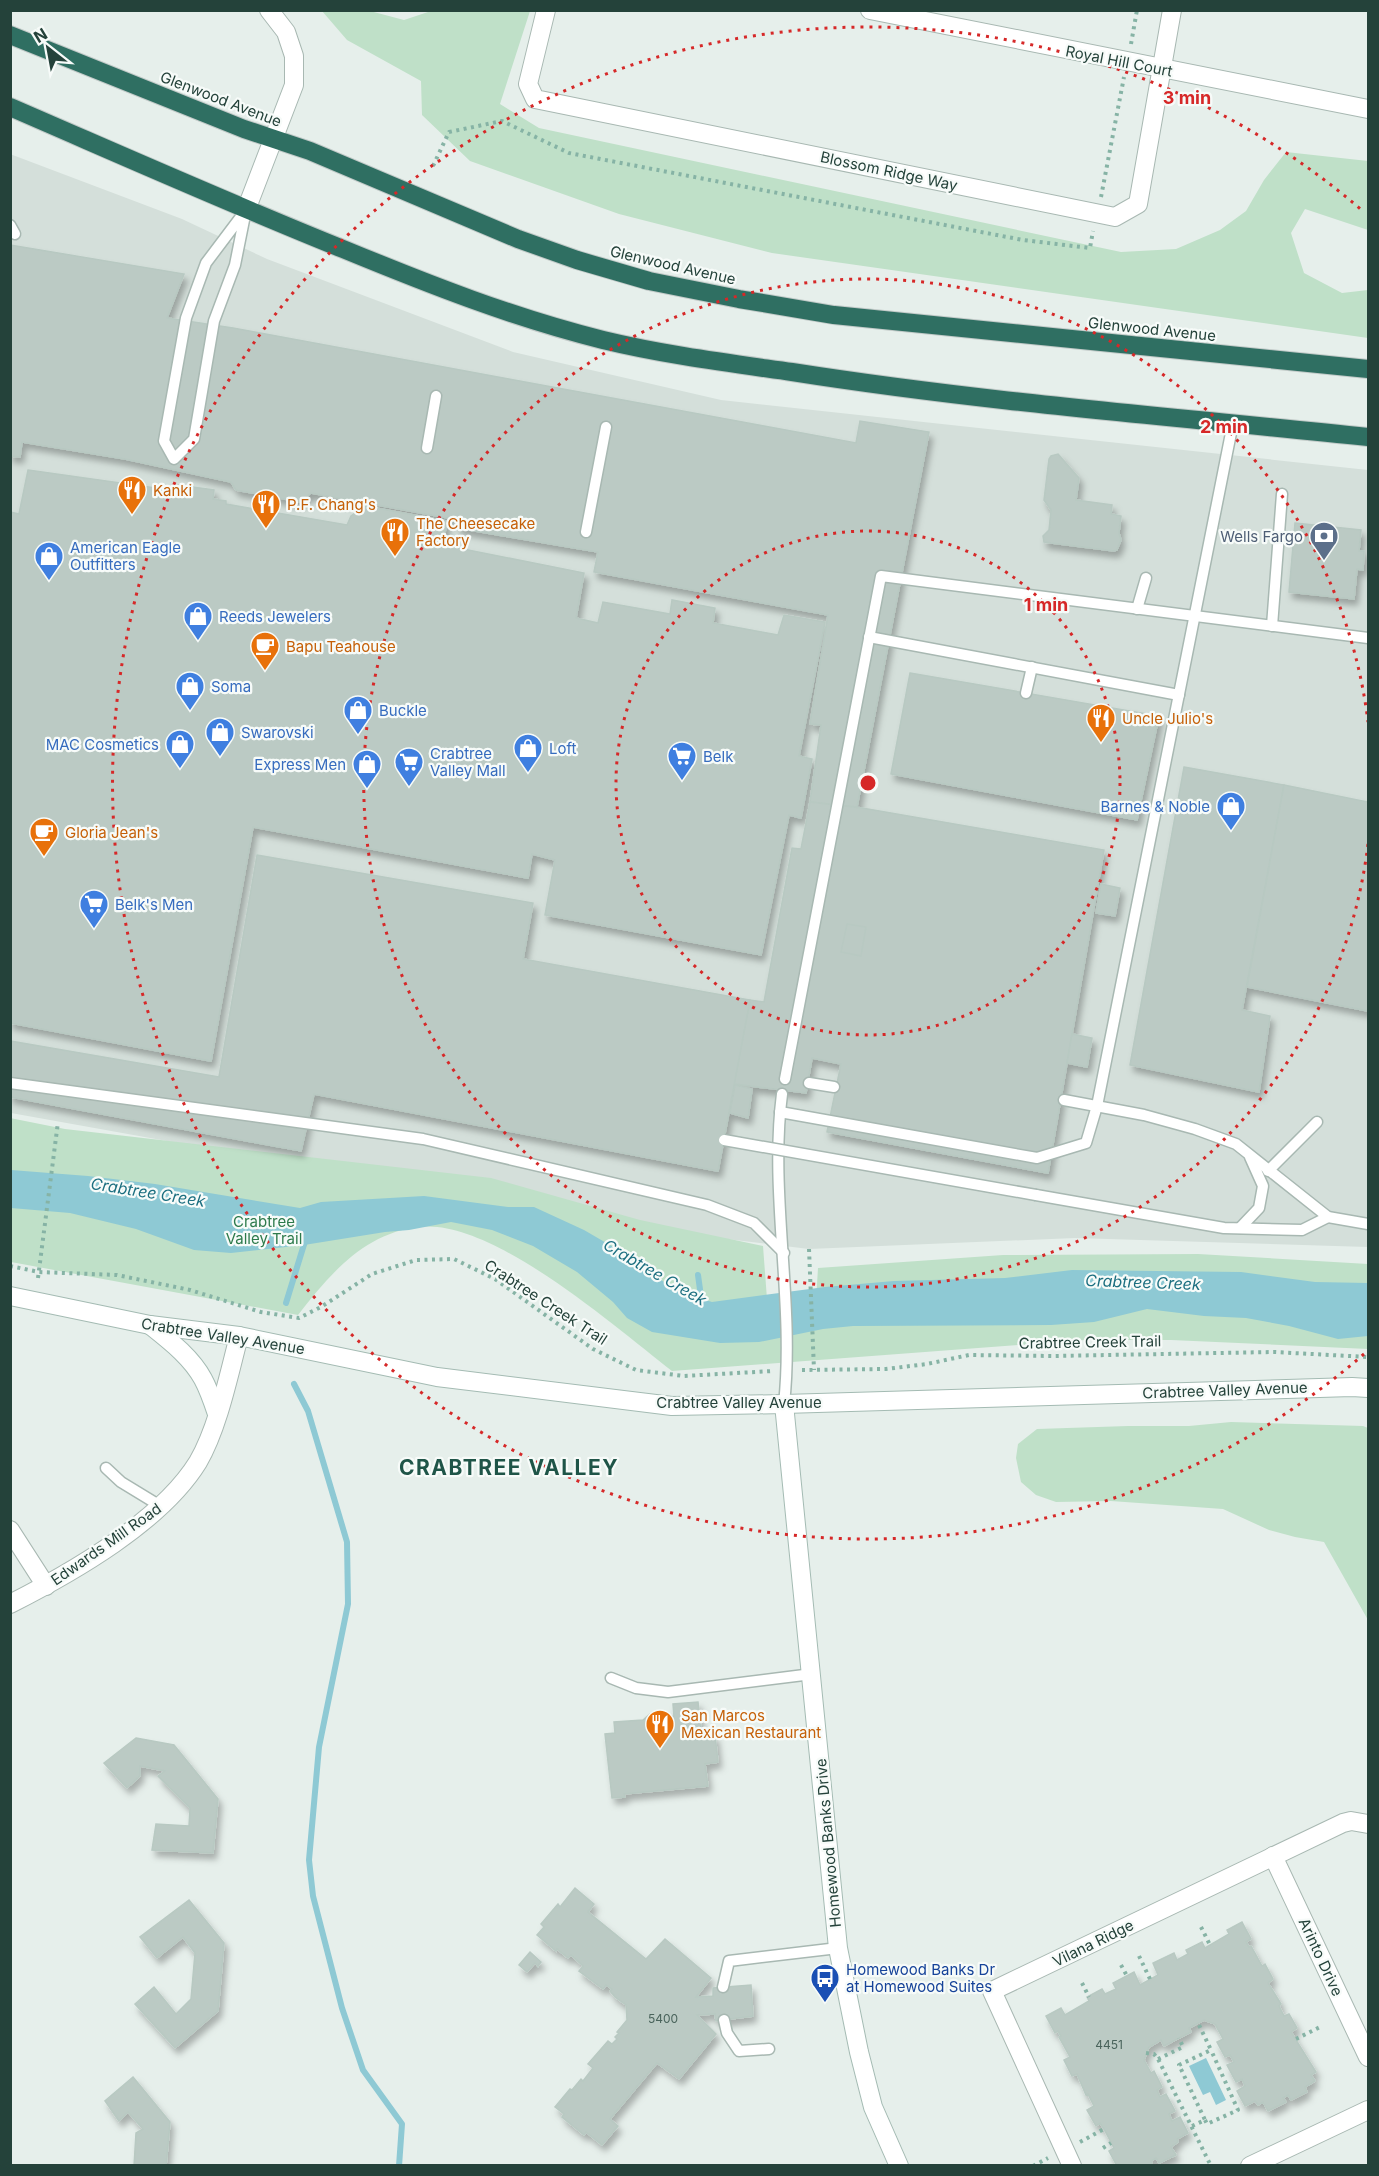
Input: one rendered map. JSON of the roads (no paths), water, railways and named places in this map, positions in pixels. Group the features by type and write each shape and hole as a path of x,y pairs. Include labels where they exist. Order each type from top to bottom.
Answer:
{"highway":[{"name":"Glenwood Avenue","path":"10,35 234,125 310,151 518,239 649,281 834,315 1368,369"},
{"path":"10,107 246,210 476,302 606,341 665,353 891,388 1368,437"}],"street":[{"path":"246,210 294,85 294,56 286,32 269,10"},
{"name":"Blossom Ridge Way","path":"546,10 528,84 535,99 1115,217 1138,204 1173,10"},
{"name":"Royal Hill Court","path":"870,10 1162,70 1368,109"},
{"name":"Crabtree Valley Avenue","path":"10,1296 150,1325 240,1336 437,1377 672,1406 1368,1388"},
{"path":"150,1325 183,1353 196,1369 204,1380 217,1414"},
{"name":"Edwards Mill Road","path":"10,1604 46,1586 85,1562 162,1507 199,1461 217,1414 240,1336"},
{"name":"Homewood Banks Drive","path":"784,1404 838,1948 859,2052 873,2107 899,2166"},
{"path":"10,1530 46,1586"},
{"name":"Vilana Ridge","path":"1072,2166 992,1991 1343,1822 1359,1821 1368,1824"},
{"name":"Arinto Drive","path":"1273,1856 1368,2057"},
{"path":"1250,2166 1368,2109"}],"lane":[{"path":"246,210 235,266 214,321 194,439 174,459 164,441 186,318 206,263 246,210"},
{"path":"427,448 435,396"},
{"path":"780,1112 1037,1158 1086,1143 1097,1106 1233,423"},
{"path":"586,532 606,428"},
{"path":"1272,626 1282,494"},
{"path":"784,1079 880,576 1368,638"},
{"path":"1137,609 1146,578"},
{"path":"869,637 1179,694"},
{"path":"1026,693 1032,667"},
{"path":"10,1083 423,1139 706,1205 754,1223 784,1253"},
{"path":"809,1083 834,1088"},
{"path":"782,1094 780,1194 787,1371 784,1404"},
{"path":"1064,1100 1144,1115 1195,1129 1236,1144 1328,1217 1368,1224"},
{"path":"1268,1171 1317,1122"},
{"path":"724,1140 1224,1228 1302,1230 1328,1217"},
{"path":"1240,1228 1259,1208 1263,1186 1248,1154"},
{"path":"106,1468 121,1482 162,1507"},
{"path":"611,1678 636,1688 668,1692 812,1674"},
{"path":"723,1987 729,1961 838,1948"},
{"path":"724,2020 727,2033 739,2051 769,2049"}],"water":[{"name":"Crabtree Creek","path":"11,1170 155,1184 300,1208 321,1202 424,1196 508,1207 534,1207 584,1230 639,1262 674,1290 712,1302 825,1287 894,1281 1005,1278 1072,1270 1241,1272 1315,1282 1368,1283 1368,1336 1338,1339 1246,1318 1204,1316 1147,1309 1094,1322 1051,1325 853,1326 823,1329 759,1342 720,1343 652,1332 627,1318 613,1302 577,1272 533,1246 492,1230 451,1222 304,1245 231,1253 194,1250 136,1229 70,1213 11,1208"},
{"path":"1206,2058 1226,2100 1216,2105 1210,2092 1203,2095 1189,2066"}],"waterway":[{"path":"286,1303 306,1238"},
{"name":"Crabtree Creek","path":"698,1275 702,1304"},
{"path":"294,1384 308,1411 347,1542 348,1604 319,1747 309,1860 313,1896 342,2008 363,2070 402,2124 399,2166"}],"place":[{"name":"Kanki","path":"132,516"},
{"name":"P.F. Chang's","path":"266,530"},
{"name":"The Cheesecake Factory","path":"395,558"},
{"name":"Wells Fargo","path":"1324,562"},
{"name":"American Eagle Outfitters","path":"49,582"},
{"name":"Reeds Jewelers","path":"198,642"},
{"name":"Bapu Teahouse","path":"265,672"},
{"name":"Soma","path":"190,712"},
{"name":"Buckle","path":"358,736"},
{"name":"Uncle Julio's","path":"1101,744"},
{"name":"Swarovski","path":"220,758"},
{"name":"MAC Cosmetics","path":"180,770"},
{"name":"Loft","path":"528,774"},
{"name":"Belk","path":"682,782"},
{"name":"Crabtree Valley Mall","path":"409,788"},
{"name":"Express Men","path":"367,790"},
{"name":"Barnes & Noble","path":"1231,832"},
{"name":"Gloria Jean's","path":"44,858"},
{"name":"Belk's Men","path":"94,930"},
{"name":"San Marcos Mexican Restaurant","path":"660,1750"},
{"name":"Homewood Banks Dr at Homewood Suites","path":"825,2004"}],"district":[{"name":"CRABTREE VALLEY","path":"509,1467"}],"park label":[{"name":"Crabtree Valley Trail","path":"264,1230"}]}
